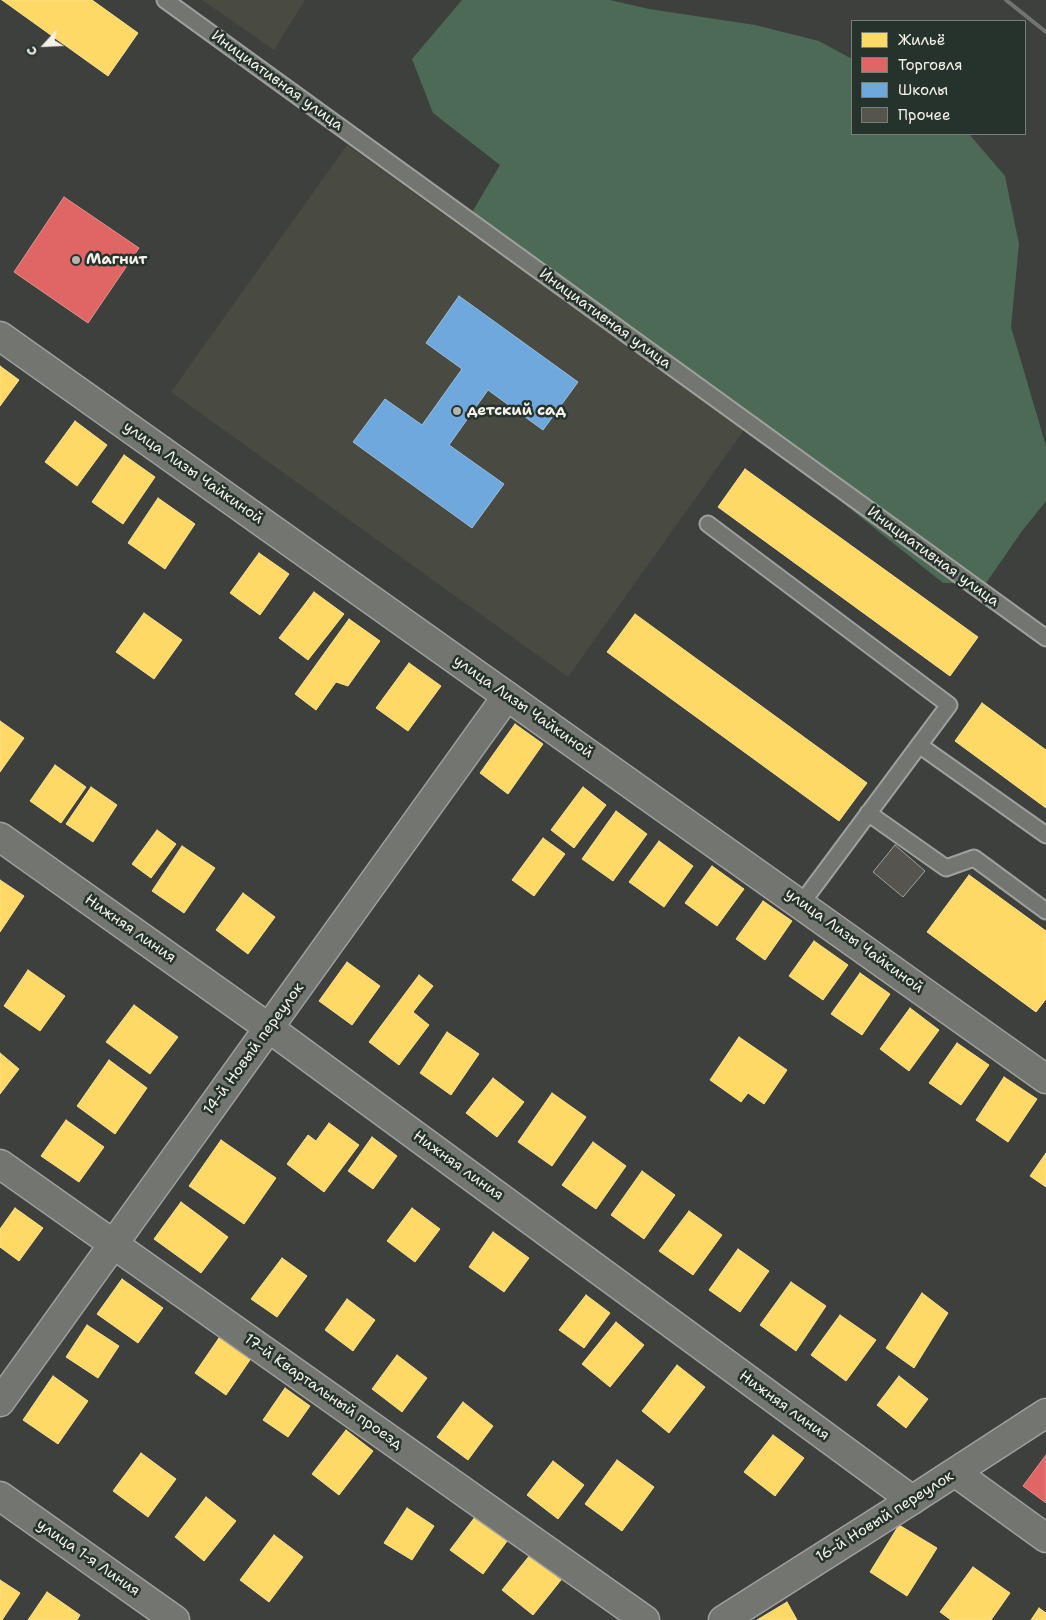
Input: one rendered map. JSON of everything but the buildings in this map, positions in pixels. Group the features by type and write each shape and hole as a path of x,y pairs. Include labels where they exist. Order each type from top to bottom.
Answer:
{"street":[{"name":"улица Лизы Чайкиной","path":"0,336 1046,1079"},
{"name":"14-й Новый переулок","path":"0,1402 507,696"},
{"name":"Нижняя линия","path":"0,837 269,1028 912,1500"},
{"name":"17-й Квартальный проезд","path":"0,1164 645,1620"},
{"name":"16-й Новый переулок","path":"723,1620 1046,1413"},
{"path":"956,1472 1046,1538"},
{"name":"улица 1-я Линия","path":"0,1496 175,1620"}],"lane":[{"name":"Инициативная улица","path":"164,0 1046,638"},
{"path":"708,524 949,705 801,904"},
{"path":"919,745 1046,835"},
{"path":"868,813 946,868 974,858 1046,910"}],"shaded area":[{"path":"202,0 305,0 274,50"},
{"name":"детский сад","path":"347,145 744,430 568,677 171,392"}],"green space":[{"path":"462,0 610,0 649,9 755,25 819,41 851,58 851,135 970,135 1005,176 1019,244 1011,327 1046,446 1046,501 1022,531 986,583 943,583 693,383 468,219 500,165 433,113 412,59"}],"railway":[{"path":"1006,0 1046,32"}],"place":[{"name":"Магнит","path":"76,260"},
{"name":"детский сад","path":"457,411"}]}
